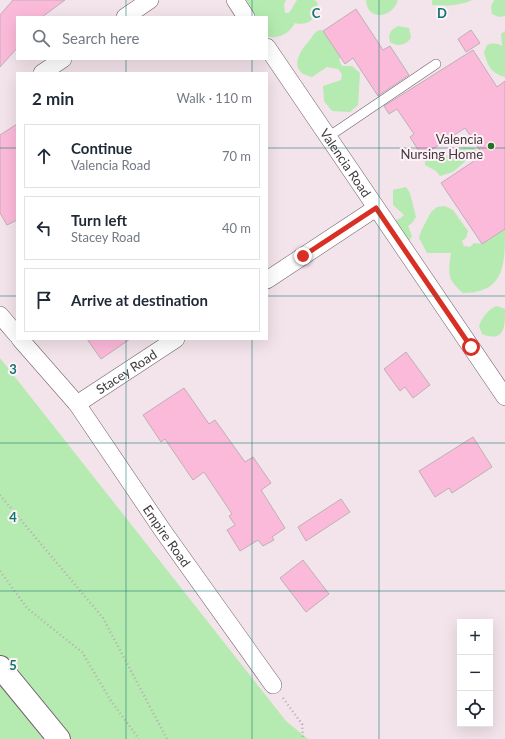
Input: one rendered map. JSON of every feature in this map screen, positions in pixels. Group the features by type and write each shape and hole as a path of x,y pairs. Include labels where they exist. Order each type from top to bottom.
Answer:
{"street":[{"path":"126,16 150,0"},
{"path":"235,0 245,16"},
{"name":"Valencia Road","path":"268,49 505,397"},
{"path":"44,72 62,60"},
{"path":"268,279 376,208"},
{"path":"0,315 16,334"},
{"name":"Empire Road","path":"21,340 76,404 163,531 273,685"},
{"name":"Stacey Road","path":"76,404 174,340"},
{"path":"0,667 58,739"}],"lane":[{"path":"328,137 436,64"}],"path":[{"path":"0,495 103,618 166,739"},
{"path":"0,571 27,608 82,652 112,701 139,739"},
{"path":"273,685 302,724 303,739"}],"green space":[{"path":"246,0 286,0 284,5 285,13 289,13 297,0 314,0 317,2 317,12 309,22 300,24 295,23 290,30 278,37 268,36 268,16 254,16 253,11"},
{"path":"366,0 398,0 391,11 380,15 371,12 367,7"},
{"path":"432,0 472,0 452,5 432,5"},
{"path":"494,0 505,0 505,16 499,17 492,14 491,6"},
{"path":"398,26 409,28 411,38 406,43 401,45 393,44 389,39 390,32"},
{"path":"320,30 328,32 342,55 339,60 342,66 352,66 360,73 358,105 350,112 332,111 324,101 323,86 341,80 342,74 338,69 327,67 312,77 305,75 298,67 297,62 301,51 314,34"},
{"path":"505,31 505,77 496,74 490,68 484,52 487,45 498,44 502,46 501,34"},
{"path":"464,147 474,148 479,153 477,160 468,159 453,172 440,176 436,171 425,165 425,161 432,159 443,160 449,153"},
{"path":"406,187 410,193 416,217 408,226 412,236 406,243 392,245 385,237 386,231 392,222 404,215 393,205 393,190"},
{"path":"445,206 453,210 468,231 466,238 462,241 464,246 470,247 474,243 482,244 505,229 503,265 495,282 487,288 477,292 463,293 451,280 449,266 451,253 427,253 419,238 431,212 437,207"},
{"path":"497,306 505,309 505,322 502,332 495,336 482,334 479,326 482,320 488,311"},
{"path":"0,358 286,721 308,739 0,739"}],"building":[{"path":"13,0 65,0 43,16 16,16 16,49 0,67 0,15"},
{"path":"356,9 383,50 390,46 409,75 378,96 353,58 345,64 323,31"},
{"path":"471,30 480,43 466,52 458,39"},
{"name":"Valencia Nursing Home","path":"473,50 497,87 505,81 505,229 482,244 441,183 483,155 465,128 422,156 410,137 414,134 397,109 389,114 384,106"},
{"path":"16,125 16,220 7,225 0,213 0,135"},
{"path":"88,340 129,340 101,359"},
{"path":"406,352 430,385 413,398 405,387 400,391 384,369"},
{"path":"184,388 209,424 215,420 245,462 253,457 271,483 261,490 285,528 272,537 274,540 263,546 258,540 240,551 227,530 235,525 229,516 232,514 204,472 193,480 165,439 161,442 143,415"},
{"path":"473,437 492,467 452,493 449,488 435,497 419,471"},
{"path":"341,499 350,512 306,541 298,527"},
{"path":"303,560 329,594 306,612 280,578"}],"place":[{"name":"Valencia Nursing Home","path":"491,146"}],"route":[{"path":"303,256 376,208 471,347"}]}
